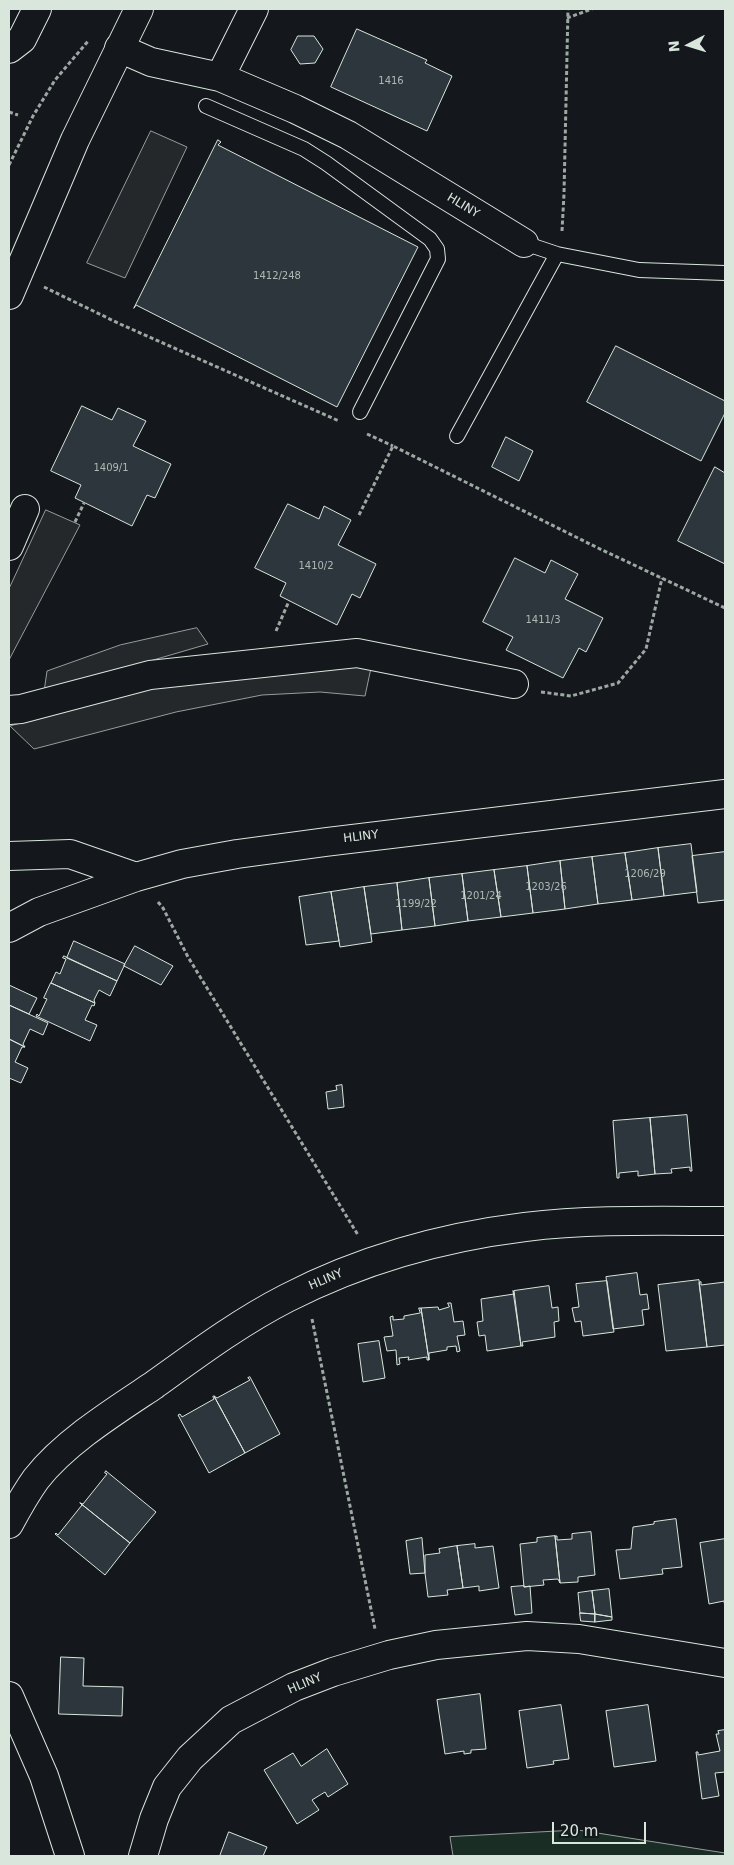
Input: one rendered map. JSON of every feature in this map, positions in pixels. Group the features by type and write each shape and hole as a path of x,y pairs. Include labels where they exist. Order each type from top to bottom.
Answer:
{"street":[{"path":"9,49 22,39 37,9"},
{"path":"9,295 75,140 139,9"},
{"path":"220,77 254,9"},
{"name":"HLINY","path":"119,48 151,62 220,77 295,109 348,135 524,243"},
{"path":"9,546 25,509"},
{"path":"9,710 21,709 150,675 357,653 514,684"},
{"name":"HLINY","path":"9,928 39,912 136,877 182,864 238,854 725,794"},
{"path":"9,856 70,854 136,877"},
{"name":"HLINY","path":"9,1524 37,1478 79,1438 249,1319 305,1289 372,1262 450,1240 527,1227 594,1222 725,1221"},
{"name":"HLINY","path":"143,1856 154,1819 167,1787 190,1758 231,1720 294,1687 333,1672 380,1657 436,1645 527,1636 579,1639 725,1663"},
{"path":"9,1696 44,1776 70,1856"}],"lane":[{"path":"206,106 304,149 430,239 437,249 438,259 360,412"},
{"name":"HLINY","path":"524,243 557,254 639,270 725,273"},
{"path":"457,436 557,254"}],"path":[{"path":"557,254 562,231 564,194 568,9"},
{"path":"567,18 592,9"},
{"path":"9,165 33,116 55,80 93,34"},
{"path":"9,112 18,115"},
{"path":"44,287 120,324 344,423"},
{"path":"361,431 725,608"},
{"path":"359,515 393,446"},
{"path":"75,522 84,503"},
{"path":"514,684 538,692 571,696 618,683 646,649 662,578"},
{"path":"136,877 163,908 188,957 355,1229 372,1262"},
{"path":"305,1289 380,1657"}],"green space":[{"path":"578,1830 725,1853 725,1856 453,1856 450,1837"}],"shaded area":[{"path":"151,131 187,147 125,278 87,263"},
{"path":"46,510 80,525 9,660 9,589"},
{"path":"197,628 208,644 44,692 47,671 120,645"},
{"path":"329,662 371,668 365,696 320,692 262,695 176,712 34,749 10,726 152,684"}],"building":[{"path":"357,29 427,60 425,63 452,76 427,131 331,87"},
{"path":"298,36 314,36 323,49 315,63 300,64 291,50"},
{"path":"218,140 221,142 218,145 418,247 337,407 136,305 134,308"},
{"path":"616,346 725,401 725,413 701,461 587,402"},
{"path":"82,406 112,420 118,408 146,421 133,446 171,464 155,498 147,495 132,526 75,498 81,485 51,471"},
{"path":"506,437 533,451 519,481 492,467"},
{"path":"715,467 725,473 725,564 678,541"},
{"path":"288,504 319,519 324,506 351,520 338,545 376,564 360,598 352,594 337,625 280,596 286,583 255,568"},
{"path":"515,558 545,573 551,560 578,574 565,599 603,618 586,652 579,648 563,678 506,650 513,637 483,622"},
{"path":"691,844 697,892 664,896 658,848"},
{"path":"658,848 664,896 632,900 625,853"},
{"path":"725,852 725,900 698,903 692,856"},
{"path":"625,853 632,900 598,904 592,857"},
{"path":"592,857 598,904 565,909 560,861"},
{"path":"560,861 565,909 533,913 527,866"},
{"path":"527,866 533,913 501,917 494,870"},
{"path":"494,870 501,917 468,921 462,874"},
{"path":"462,874 468,921 435,926 429,878"},
{"path":"429,878 435,926 402,930 397,883"},
{"path":"397,883 402,930 371,934 364,887"},
{"path":"364,887 372,942 340,947 331,892"},
{"path":"331,892 339,941 306,945 299,897"},
{"path":"74,941 125,964 117,981 67,958"},
{"path":"135,946 173,966 161,985 124,966"},
{"path":"64,956 117,981 110,996 99,990 94,1000 95,1003 51,983 56,972 60,974 66,959 63,958"},
{"path":"51,983 95,1003 94,1006 92,1005 85,1020 97,1025 90,1041 36,1016 37,1014 39,1016 47,999 44,998"},
{"path":"9,985 37,998 29,1014 9,1005"},
{"path":"9,1005 48,1023 43,1035 30,1029 23,1044 25,1047 9,1039"},
{"path":"9,1039 25,1047 22,1047 15,1062 28,1068 21,1083 9,1078"},
{"path":"342,1085 344,1107 328,1109 326,1092 337,1090 336,1086"},
{"path":"687,1115 692,1171 690,1171 690,1167 671,1169 672,1173 655,1174 650,1118"},
{"path":"650,1118 655,1174 638,1176 638,1171 619,1173 619,1178 617,1178 613,1121"},
{"path":"637,1273 640,1295 647,1294 649,1309 642,1310 644,1325 613,1329 606,1277"},
{"path":"699,1280 707,1347 666,1351 658,1285"},
{"path":"607,1281 614,1332 583,1336 581,1321 575,1322 572,1308 579,1307 576,1284"},
{"path":"701,1282 701,1285 725,1282 725,1345 707,1347 699,1283"},
{"path":"549,1286 552,1308 558,1307 559,1321 554,1322 555,1337 522,1342 523,1346 521,1346 514,1291"},
{"path":"513,1294 521,1346 487,1351 485,1335 479,1336 477,1322 483,1321 481,1299"},
{"path":"448,1303 451,1303 454,1322 463,1321 465,1335 457,1336 460,1351 457,1352 456,1346 447,1347 447,1350 429,1353 429,1360 421,1308 438,1307 439,1310 449,1307"},
{"path":"419,1308 421,1308 429,1360 427,1360 427,1357 408,1360 409,1357 399,1358 400,1364 397,1365 396,1350 387,1351 384,1337 393,1336 390,1317 393,1316 393,1320 404,1319 404,1316 420,1313"},
{"path":"379,1341 385,1378 363,1382 358,1344"},
{"path":"250,1377 280,1434 245,1453 214,1396 217,1398 250,1380 248,1378"},
{"path":"214,1396 245,1453 209,1473 178,1415 180,1414 182,1417 214,1399"},
{"path":"106,1471 156,1512 130,1543 80,1503 83,1504 107,1474 105,1473"},
{"path":"80,1503 130,1543 105,1575 55,1534 58,1535 82,1505"},
{"path":"676,1519 682,1567 662,1569 663,1574 620,1579 616,1550 631,1549 633,1527"},
{"path":"591,1532 595,1575 578,1577 578,1582 560,1583 555,1536 557,1536 557,1540 572,1539 572,1534"},
{"path":"555,1536 560,1583 558,1579 543,1580 544,1585 524,1587 520,1544 537,1542 537,1538"},
{"path":"422,1538 425,1573 410,1574 406,1541"},
{"path":"725,1539 725,1607 724,1601 709,1604 700,1543"},
{"path":"475,1544 475,1548 493,1546 499,1588 479,1591 479,1586 463,1588 457,1546"},
{"path":"457,1546 463,1588 447,1590 448,1595 428,1597 425,1555 440,1553 439,1549"},
{"path":"530,1586 532,1613 515,1615 511,1587"},
{"path":"609,1589 612,1617 595,1614 592,1591"},
{"path":"592,1591 595,1614 580,1613 578,1593"},
{"path":"580,1613 595,1614 595,1622 581,1621"},
{"path":"595,1614 612,1617 612,1620 595,1622"},
{"path":"61,1657 84,1658 83,1686 123,1687 122,1716 59,1714"},
{"path":"480,1694 486,1749 471,1750 471,1753 464,1754 464,1751 445,1754 437,1700"},
{"path":"561,1705 569,1759 553,1761 554,1764 527,1768 519,1711"},
{"path":"648,1705 656,1761 614,1767 606,1711"},
{"path":"725,1730 725,1772 715,1773 719,1796 702,1799 696,1752 698,1752 698,1755 720,1751 716,1734 719,1734 718,1731"},
{"path":"327,1749 348,1784 328,1797 325,1792 312,1800 319,1810 297,1824 264,1770 293,1753 301,1766"},
{"path":"229,1832 267,1847 263,1856 220,1856"}]}
